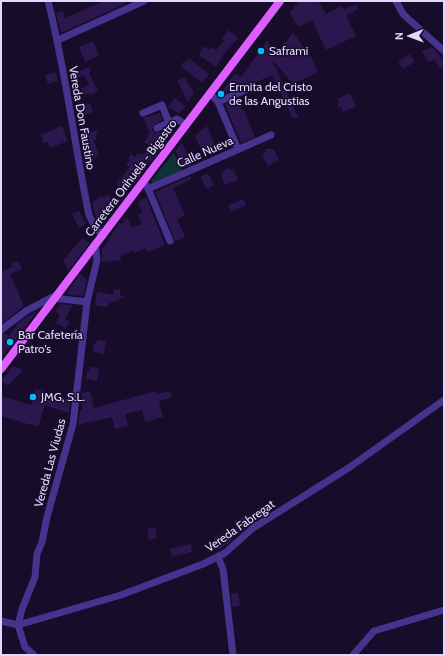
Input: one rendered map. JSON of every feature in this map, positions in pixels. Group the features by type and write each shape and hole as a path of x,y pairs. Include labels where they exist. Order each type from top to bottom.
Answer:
{"main road":[{"name":"Carretera Orihuela - Bigastro","path":"1,369 280,1"}],"street":[{"name":"Vereda Don Faustino","path":"48,1 58,40 68,109 89,214 94,225 102,236"},
{"path":"58,40 144,1"},
{"path":"396,1 403,14 444,51"},
{"path":"218,102 247,89"},
{"path":"210,93 218,102 238,149"},
{"path":"143,113 162,105 169,123"},
{"path":"157,128 177,119 186,125"},
{"name":"Calle Nueva","path":"148,189 271,135"},
{"path":"144,181 170,241"},
{"name":"Vereda Las Viudas","path":"18,624 22,609 35,577 37,554 42,542 47,517 73,424 87,302 97,260 95,244"},
{"path":"1,330 26,310 56,296 87,302"},
{"name":"Vereda Fabregat","path":"1,621 18,624 121,595 218,557 225,553 253,528 350,467 444,400"},
{"path":"218,557 223,569 234,655"},
{"path":"353,655 374,631 444,610"},
{"path":"18,624 25,648 34,655"}],"green space":[{"path":"174,153 182,171 153,186 151,181"}],"building":[{"path":"103,1 123,1 125,4 61,33 56,13 63,11 65,18"},
{"path":"299,1 318,1 326,14 342,6 344,10 356,4 358,9 346,15 356,36 326,50 312,20 298,27 290,13"},
{"path":"228,30 238,38 229,49 228,48 216,67 199,55 205,46 210,50 212,47 216,50 224,41 222,39"},
{"path":"293,32 311,57 318,72 293,84 271,58 298,117 293,119 272,75 250,85 245,84 239,87 235,84 230,91 221,95 220,94 235,73 241,77 267,41 277,54"},
{"path":"93,41 99,56 85,62 79,47"},
{"path":"433,47 444,62 444,66 440,69 435,60 428,62 422,51"},
{"path":"410,54 415,62 403,69 398,61"},
{"path":"190,59 209,74 202,83 182,67 181,64"},
{"path":"89,67 91,72 89,73 98,91 90,95 89,93 84,95 81,88 89,85 84,75 73,80 69,71 76,68 77,72"},
{"path":"55,72 58,81 48,84 45,75"},
{"path":"184,77 194,93 188,102 177,81"},
{"path":"350,93 356,106 343,112 341,107 337,107 339,103 337,99"},
{"path":"175,98 185,106 179,114 168,107"},
{"path":"238,99 242,111 244,110 255,137 241,143 225,104"},
{"path":"90,103 93,112 79,117 76,109"},
{"path":"160,113 162,120 153,125 152,130 156,133 161,132 167,140 151,162 149,160 143,169 144,171 126,192 116,184 130,167 126,165 130,160 128,158 131,154 135,157 138,153 141,155 142,153 144,154 150,146 144,142 150,133 143,118"},
{"path":"62,126 68,141 50,148 48,142 44,143 41,135"},
{"path":"207,126 216,148 203,154 195,136"},
{"path":"90,130 91,132 96,130 98,134 95,136 97,139 94,141 99,156 84,162 82,152 88,150 83,138 84,133"},
{"path":"182,142 191,165 184,168 175,151"},
{"path":"264,149 274,149 279,160 268,166 262,154 266,152"},
{"path":"229,168 230,170 233,169 238,180 225,185 221,175 223,173 222,171"},
{"path":"208,173 214,185 206,189 201,177"},
{"path":"190,176 192,179 173,188 185,215 177,219 185,237 175,241 155,192"},
{"path":"102,195 104,198 108,195 117,204 96,218 92,203"},
{"path":"146,197 165,245 147,252 146,248 134,253 133,250 120,256 122,260 102,262 102,250 120,222 121,225 127,217 132,228 142,224 138,215 143,213 137,202"},
{"path":"243,199 246,205 231,212 228,206"},
{"path":"79,211 86,224 79,228 72,214"},
{"path":"83,238 90,243 68,271 63,260"},
{"path":"18,261 22,269 10,274 24,306 1,324 1,272 12,267 11,264"},
{"path":"80,274 87,280 83,296 68,295 68,292"},
{"path":"120,289 120,296 125,297 108,304 108,306 105,307 95,305 97,292 114,295 113,290"},
{"path":"60,304 73,305 65,319 70,322 65,328 56,323 60,315 55,311"},
{"path":"38,310 1,359 1,335 5,333 9,336 19,322"},
{"path":"97,340 106,341 104,354 93,352 94,343 96,344"},
{"path":"13,366 23,370 8,386 1,381"},
{"path":"90,367 99,368 97,381 86,379 87,371 89,371"},
{"path":"36,389 70,400 69,413 45,405 38,427 1,416 1,396 31,405"},
{"path":"90,391 94,408 156,391 157,394 170,391 172,397 159,401 163,417 145,422 142,410 125,414 128,426 115,429 112,417 78,425 80,411 83,410 81,402 82,393"},
{"path":"265,505 269,512 241,532 231,536 232,540 219,550 213,538 236,527 234,521 258,511 257,509"},
{"path":"155,527 157,538 149,540 147,529"},
{"path":"191,544 192,552 172,556 170,549"},
{"path":"238,593 240,606 232,607 231,594"}],"place":[{"name":"Saframi","path":"261,51"},
{"name":"Ermita del Cristo de las Angustias","path":"221,94"},
{"name":"Bar Cafetería Patro's","path":"10,342"},
{"name":"JMG, S.L.","path":"33,397"}]}
